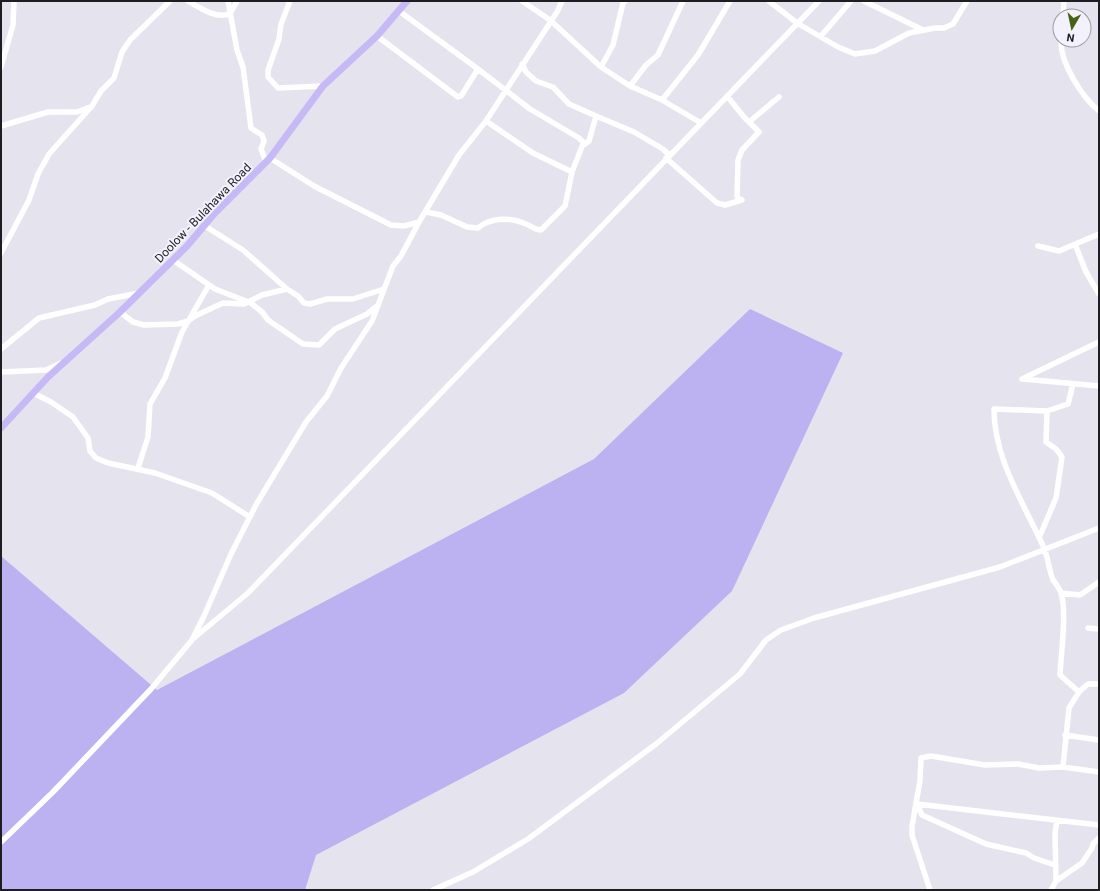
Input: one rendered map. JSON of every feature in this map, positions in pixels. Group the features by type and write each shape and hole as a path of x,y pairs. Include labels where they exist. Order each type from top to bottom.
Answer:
{"main road":[{"name":"Doolow - Bulahawa Road","path":"1,428 48,377 120,312 173,260 268,160 323,86 377,36 407,1"}],"street":[{"path":"1,66 13,25 14,1"},
{"path":"1,253 28,200 43,162 63,137 92,106 101,91 114,78 122,52 130,40 170,1"},
{"path":"188,1 218,15 224,16 230,14 237,1"},
{"path":"228,1 237,50 243,67 251,128 262,136 264,141 261,149 268,160 314,186 391,225 404,226 419,222"},
{"path":"290,1 281,24 279,39 268,70 268,77 278,88 323,86"},
{"path":"522,1 550,20 601,67 630,86 662,100 701,123"},
{"path":"192,640 231,554 250,517 306,422 327,396 341,368 368,327 393,266 401,256 419,222 459,155 486,121 562,1"},
{"path":"601,67 613,45 623,3 625,1"},
{"path":"630,86 646,65 658,55 683,1"},
{"path":"662,100 698,55 730,1"},
{"path":"769,1 797,23 838,47 855,54 875,51 910,33 944,28 954,24 967,1"},
{"path":"1,842 53,792 151,689 192,640 248,593 819,1"},
{"path":"821,36 851,1"},
{"path":"864,1 923,30"},
{"path":"399,11 505,91 545,119 579,138 583,144"},
{"path":"377,36 458,97 461,96 478,70"},
{"path":"1062,48 1070,72 1082,93 1099,111"},
{"path":"522,64 526,72 536,81 553,87 569,104 634,132 663,150 668,157 717,203 725,205 742,200 737,197 738,160 742,150 760,132 749,122 727,96"},
{"path":"749,122 779,97"},
{"path":"1,126 48,112 77,112 92,106"},
{"path":"426,212 441,214 467,227 478,228 485,222 495,218 520,222 541,230 565,206 572,172 583,144 589,141 596,116"},
{"path":"486,121 533,153 572,172"},
{"path":"204,226 243,250 286,289 298,296 304,303 310,304 327,299 353,299 384,289"},
{"path":"1038,246 1058,251 1099,234"},
{"path":"1075,244 1098,290"},
{"path":"173,260 209,285 248,302 262,312 268,320 303,344 319,345 335,329 367,314 378,304"},
{"path":"138,468 148,437 150,404 165,378 171,358 188,321 209,285"},
{"path":"120,312 133,322 144,325 178,324 188,321 194,316 223,303 248,302 262,295 286,289"},
{"path":"1,349 39,318 95,304 108,299 141,292"},
{"path":"1099,342 1022,379 1099,386"},
{"path":"1,372 46,370 66,362"},
{"path":"1073,384 1068,404 1047,411 994,409 994,427 1011,483 1045,550 1053,579 1061,593 1063,607 1060,675 1079,692"},
{"path":"33,393 51,402 73,417 88,438 90,451 96,458 108,463 138,468 212,493 250,517"},
{"path":"1039,538 1056,498 1062,457 1056,449 1046,442 1047,411"},
{"path":"433,890 473,872 528,839 656,744 740,674 766,640 781,630 814,618 1000,567 1099,528"},
{"path":"1061,593 1080,595 1099,582"},
{"path":"1088,628 1099,629"},
{"path":"1063,767 1065,735 1069,708 1079,692 1088,684 1099,684"},
{"path":"1065,735 1099,740"},
{"path":"930,890 912,835 912,820 917,804 921,758 930,756 985,765 1012,764 1040,768 1063,767 1099,772"},
{"path":"917,804 1099,825"},
{"path":"917,804 922,815 986,844 1026,853 1034,858 1055,865"},
{"path":"1056,881 1055,833 1057,820"},
{"path":"1051,890 1056,881 1082,863 1093,844 1099,838"},
{"path":"1093,844 1099,847"}],"shaded area":[{"path":"750,309 843,353 732,591 624,693 316,855 305,890 1,890 1,556 157,690 594,459"}]}
